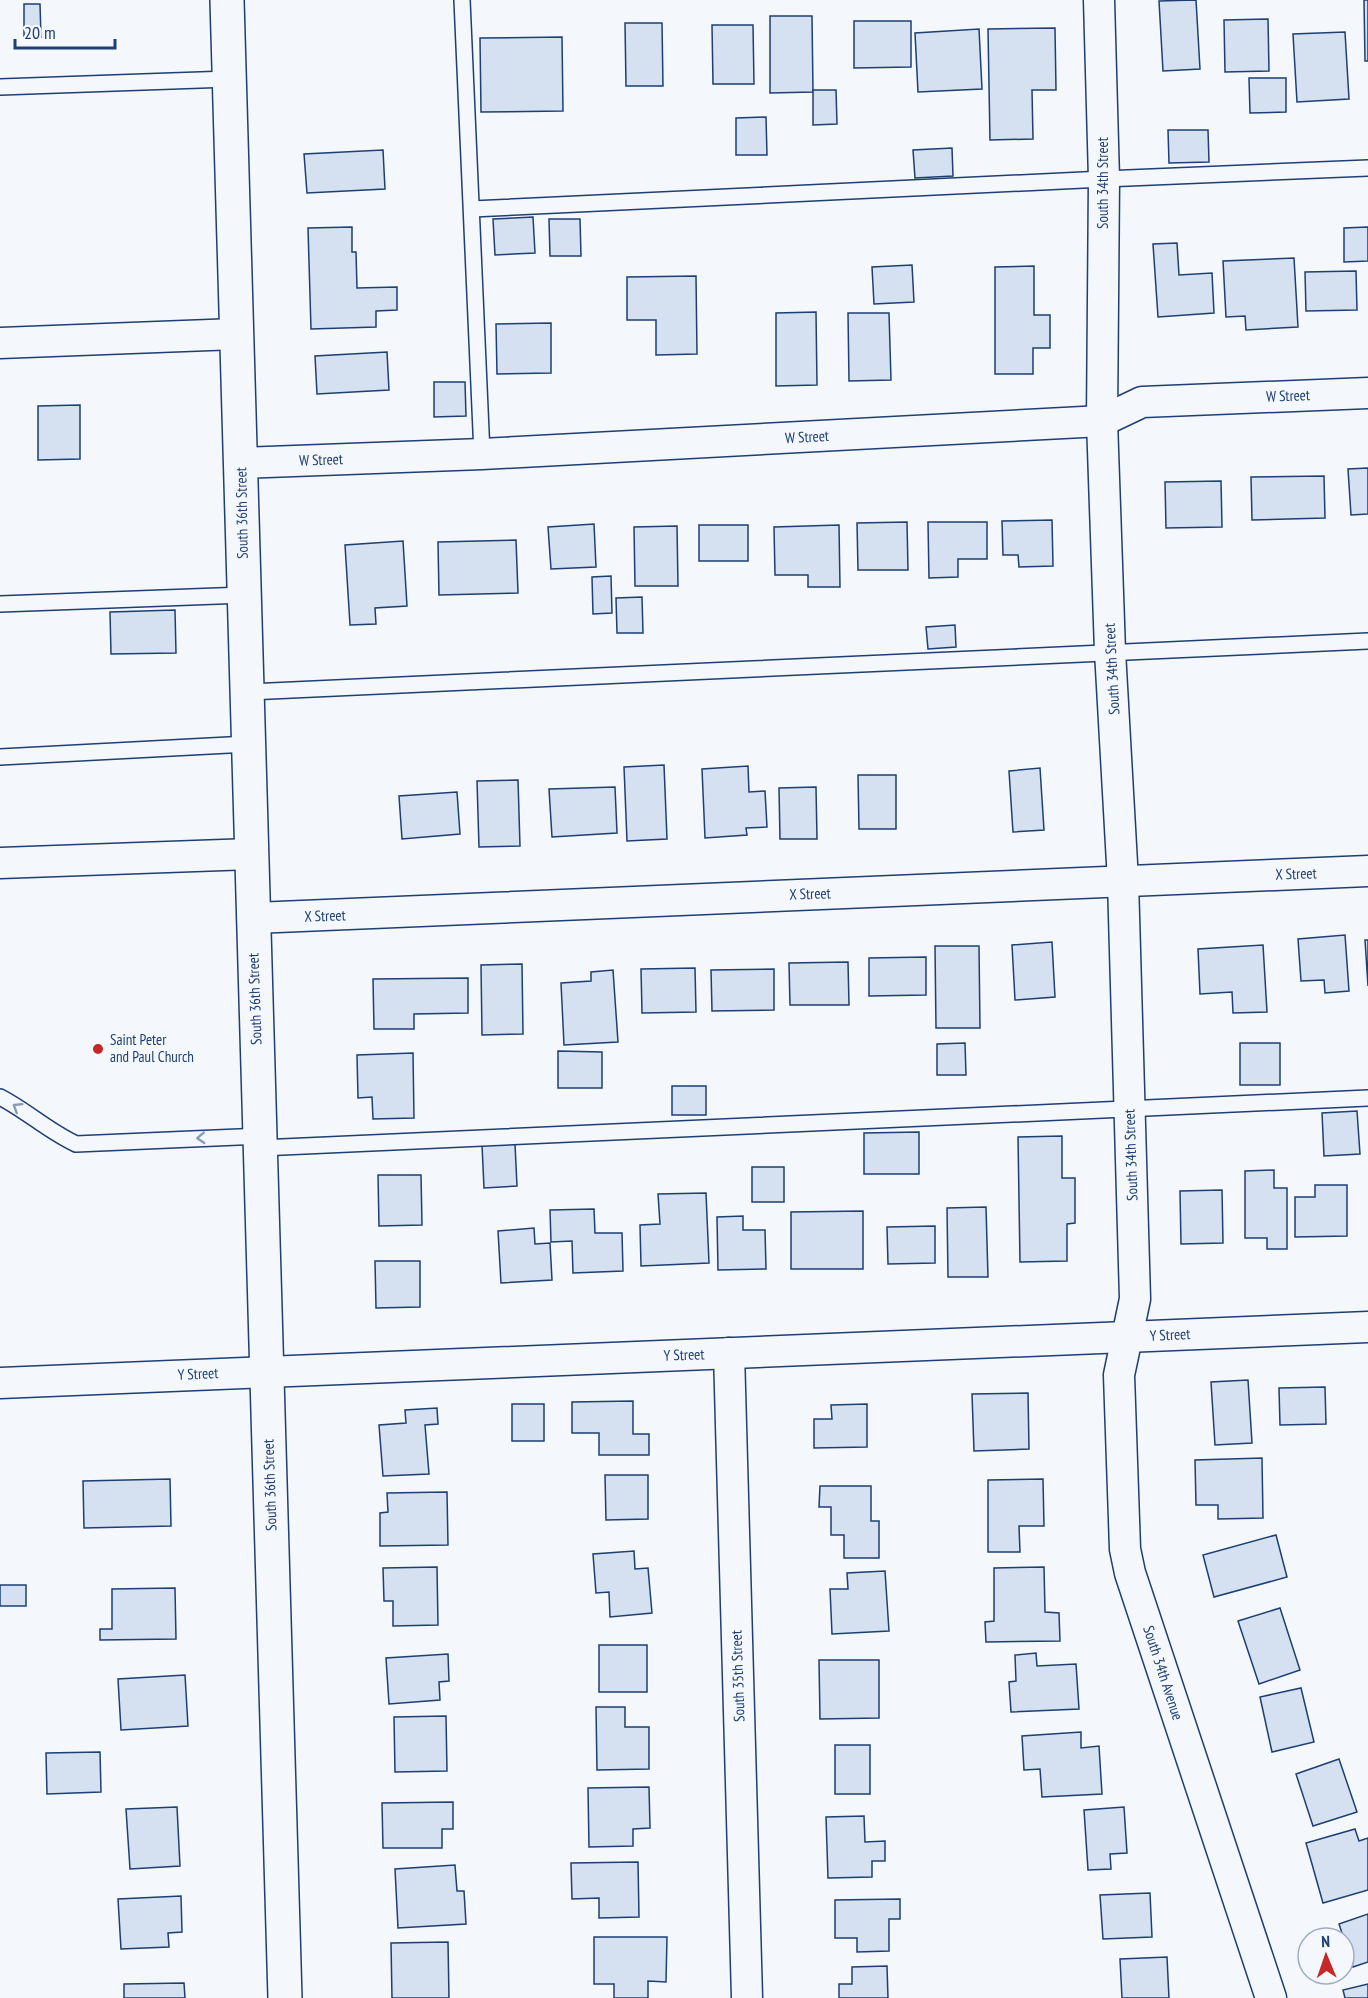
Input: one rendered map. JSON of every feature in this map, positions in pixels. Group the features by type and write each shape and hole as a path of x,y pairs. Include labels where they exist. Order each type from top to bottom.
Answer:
{"main road":[{"name":"South 36th Street","path":"227,0 285,1998"}],"street":[{"name":"South 34th Street","path":"1099,0 1104,179 1102,422 1110,651 1123,881 1135,1299 1126,1337"},
{"path":"0,344 236,334"},
{"name":"W Street","path":"241,463 482,454 1102,422 1142,402 1368,393"},
{"path":"0,863 251,854"},
{"name":"X Street","path":"253,918 1368,871"},
{"name":"Y Street","path":"0,1383 1368,1327"},
{"name":"South 34th Avenue","path":"1126,1337 1119,1376 1125,1549 1130,1573 1271,1998"},
{"name":"South 35th Street","path":"729,1353 747,1998"}],"lane":[{"path":"462,0 482,454"},
{"path":"0,87 229,79"},
{"path":"472,209 1368,168"},
{"path":"0,604 244,595"},
{"path":"247,692 1368,641"},
{"path":"0,757 248,744"},
{"path":"0,1097 18,1106 55,1134 76,1144 260,1142 1368,1098"}],"building":[{"path":"1196,0 1200,69 1163,71 1159,1"},
{"path":"1364,0 1368,0 1368,61 1365,61"},
{"path":"24,4 40,4 41,37 24,38"},
{"path":"770,16 812,16 813,92 770,93"},
{"path":"1268,19 1269,71 1225,72 1224,20"},
{"path":"854,21 911,21 911,67 854,68"},
{"path":"625,23 662,23 663,86 626,86"},
{"path":"712,25 753,25 754,84 713,84"},
{"path":"1055,28 1056,90 1032,90 1033,139 990,140 988,29"},
{"path":"979,29 982,89 918,92 915,33"},
{"path":"1345,32 1349,99 1297,102 1293,34"},
{"path":"562,37 563,111 481,112 480,38"},
{"path":"1249,78 1286,78 1286,112 1250,113"},
{"path":"813,90 836,90 837,124 813,125"},
{"path":"766,117 767,155 736,155 736,118"},
{"path":"1168,130 1208,130 1209,162 1169,163"},
{"path":"952,148 953,176 915,178 913,150"},
{"path":"383,150 385,189 307,193 304,154"},
{"path":"533,217 535,253 495,255 493,219"},
{"path":"549,219 580,219 581,256 550,256"},
{"path":"352,227 352,252 356,252 357,288 397,287 397,310 376,311 376,327 311,329 308,228"},
{"path":"1368,227 1368,261 1344,262 1344,228"},
{"path":"1177,243 1179,275 1212,273 1214,313 1158,317 1153,244"},
{"path":"1294,258 1298,327 1246,330 1245,316 1226,317 1223,261"},
{"path":"912,265 914,302 874,304 872,267"},
{"path":"1034,266 1034,315 1050,315 1050,348 1033,348 1033,374 995,374 995,267"},
{"path":"1356,271 1357,310 1306,311 1305,272"},
{"path":"696,276 697,354 656,355 656,320 627,320 627,277"},
{"path":"816,312 817,385 776,386 776,313"},
{"path":"848,313 889,313 891,380 849,381"},
{"path":"551,323 551,373 497,374 496,324"},
{"path":"387,352 389,390 317,394 315,356"},
{"path":"434,382 465,382 466,416 434,417"},
{"path":"80,405 80,459 38,460 38,406"},
{"path":"1368,468 1368,514 1351,515 1348,469"},
{"path":"1324,476 1325,518 1252,520 1251,477"},
{"path":"1221,481 1222,527 1166,528 1165,482"},
{"path":"1052,520 1053,566 1019,567 1018,555 1003,555 1002,521"},
{"path":"907,522 908,570 858,570 857,523"},
{"path":"928,522 987,522 987,559 958,559 958,577 929,578"},
{"path":"594,524 596,567 551,569 548,527"},
{"path":"699,525 748,525 748,561 699,561"},
{"path":"839,525 840,587 808,587 808,575 775,575 774,527"},
{"path":"677,526 678,586 635,586 634,527"},
{"path":"516,540 518,593 439,595 438,542"},
{"path":"403,541 407,606 375,608 376,624 350,625 345,545"},
{"path":"611,576 612,613 593,614 592,577"},
{"path":"642,597 643,633 617,633 616,598"},
{"path":"175,610 176,653 111,654 110,612"},
{"path":"955,625 956,647 928,649 926,627"},
{"path":"664,765 667,839 627,841 624,767"},
{"path":"748,766 749,792 765,791 767,827 746,828 747,835 705,838 702,769"},
{"path":"1040,768 1044,830 1013,832 1009,771"},
{"path":"858,775 896,775 896,829 859,829"},
{"path":"518,780 520,846 479,847 477,781"},
{"path":"615,787 617,833 552,837 549,789"},
{"path":"816,787 817,839 780,839 779,788"},
{"path":"457,792 460,834 402,839 399,796"},
{"path":"1345,935 1349,991 1325,993 1324,980 1301,981 1298,939"},
{"path":"1365,940 1368,940 1368,986"},
{"path":"1052,942 1055,997 1015,1000 1012,945"},
{"path":"1263,945 1267,1012 1233,1013 1232,992 1200,994 1198,949"},
{"path":"935,946 979,946 980,1028 936,1028"},
{"path":"926,957 926,995 869,996 869,958"},
{"path":"848,962 849,1005 790,1005 789,963"},
{"path":"522,964 523,1034 482,1035 481,965"},
{"path":"695,968 696,1012 642,1013 641,969"},
{"path":"774,969 774,1010 712,1011 711,970"},
{"path":"613,970 618,1042 564,1045 561,983 591,981 591,972"},
{"path":"468,978 468,1013 414,1014 414,1029 374,1029 373,979"},
{"path":"965,1043 966,1075 937,1075 937,1044"},
{"path":"1240,1043 1280,1043 1280,1085 1240,1085"},
{"path":"558,1051 602,1052 602,1088 558,1088"},
{"path":"413,1053 414,1118 373,1119 372,1097 358,1098 357,1055"},
{"path":"672,1086 706,1086 706,1115 672,1115"},
{"path":"1357,1111 1360,1154 1324,1156 1322,1113"},
{"path":"919,1132 919,1174 864,1174 864,1133"},
{"path":"1062,1136 1062,1178 1075,1178 1075,1223 1067,1224 1067,1261 1020,1262 1018,1137"},
{"path":"515,1144 517,1186 484,1188 482,1145"},
{"path":"752,1167 784,1167 784,1202 752,1202"},
{"path":"1274,1170 1274,1188 1287,1188 1287,1249 1267,1249 1267,1238 1245,1238 1245,1171"},
{"path":"378,1175 421,1175 422,1225 379,1226"},
{"path":"1315,1185 1347,1185 1347,1236 1295,1237 1295,1197 1315,1197"},
{"path":"1222,1190 1223,1243 1181,1244 1180,1191"},
{"path":"706,1193 709,1263 641,1266 640,1225 660,1224 658,1194"},
{"path":"986,1207 988,1277 948,1277 947,1208"},
{"path":"594,1209 595,1233 622,1233 623,1271 573,1273 572,1241 551,1242 550,1210"},
{"path":"863,1211 863,1269 791,1269 791,1212"},
{"path":"743,1216 743,1230 765,1230 766,1269 718,1270 717,1217"},
{"path":"935,1226 935,1263 888,1264 887,1227"},
{"path":"534,1228 535,1244 550,1243 552,1280 501,1283 498,1231"},
{"path":"375,1261 420,1261 420,1307 376,1308"},
{"path":"1248,1380 1252,1443 1215,1445 1211,1382"},
{"path":"1325,1387 1326,1424 1280,1425 1279,1388"},
{"path":"1028,1393 1029,1449 974,1451 972,1394"},
{"path":"633,1401 633,1434 649,1434 649,1455 599,1455 599,1433 572,1433 572,1402"},
{"path":"512,1404 544,1404 544,1441 512,1441"},
{"path":"867,1404 867,1447 814,1448 814,1419 832,1419 831,1405"},
{"path":"437,1408 438,1424 425,1425 429,1474 383,1476 379,1425 406,1423 405,1410"},
{"path":"1262,1458 1263,1518 1218,1519 1218,1505 1196,1505 1195,1460"},
{"path":"605,1475 648,1475 648,1519 606,1520"},
{"path":"170,1479 171,1526 84,1528 83,1481"},
{"path":"1043,1479 1044,1526 1019,1526 1020,1552 988,1552 988,1480"},
{"path":"820,1486 871,1486 871,1521 879,1521 879,1558 844,1558 844,1535 831,1535 831,1507 819,1507"},
{"path":"447,1492 448,1545 380,1546 380,1513 388,1512 387,1493"},
{"path":"1276,1535 1287,1577 1214,1597 1203,1555"},
{"path":"634,1551 635,1569 648,1568 652,1613 610,1617 609,1592 596,1593 593,1554"},
{"path":"437,1567 438,1625 393,1626 393,1601 384,1601 383,1568"},
{"path":"1044,1567 1045,1612 1059,1613 1060,1641 986,1642 985,1622 994,1621 994,1568"},
{"path":"885,1571 889,1631 832,1634 830,1589 848,1589 847,1573"},
{"path":"0,1585 26,1585 26,1606 0,1606"},
{"path":"175,1588 176,1639 100,1640 100,1629 112,1629 112,1589"},
{"path":"1280,1608 1300,1670 1259,1684 1238,1621"},
{"path":"599,1645 647,1645 647,1692 599,1692"},
{"path":"1036,1653 1037,1666 1076,1664 1079,1709 1011,1712 1009,1682 1016,1681 1015,1655"},
{"path":"448,1654 449,1681 439,1682 440,1700 389,1704 386,1658"},
{"path":"819,1660 879,1660 879,1718 820,1719"},
{"path":"185,1675 188,1726 121,1730 118,1679"},
{"path":"1301,1688 1314,1742 1272,1752 1260,1697"},
{"path":"596,1707 625,1707 625,1727 649,1727 649,1769 597,1770"},
{"path":"446,1716 447,1771 395,1772 394,1717"},
{"path":"1081,1732 1081,1748 1099,1746 1102,1794 1042,1797 1040,1769 1024,1770 1022,1736"},
{"path":"835,1745 870,1745 870,1794 835,1794"},
{"path":"100,1752 101,1792 47,1794 46,1753"},
{"path":"1339,1759 1357,1812 1313,1826 1296,1774"},
{"path":"649,1787 650,1828 633,1829 633,1846 589,1847 588,1788"},
{"path":"453,1802 453,1829 442,1829 442,1848 383,1848 382,1803"},
{"path":"177,1807 180,1866 130,1869 126,1809"},
{"path":"1124,1807 1127,1853 1110,1854 1111,1869 1088,1870 1084,1810"},
{"path":"864,1816 865,1842 885,1841 885,1861 872,1861 872,1877 828,1878 826,1817"},
{"path":"1355,1829 1359,1841 1368,1838 1368,1890 1323,1903 1306,1843"},
{"path":"638,1862 639,1917 599,1918 599,1898 572,1899 571,1863"},
{"path":"455,1865 457,1891 464,1891 466,1924 398,1928 395,1869"},
{"path":"1150,1893 1152,1937 1103,1939 1100,1895"},
{"path":"181,1896 182,1932 168,1933 169,1947 121,1949 118,1899"},
{"path":"900,1899 900,1919 889,1919 889,1951 857,1952 857,1938 835,1938 835,1900"},
{"path":"1368,1914 1368,1962 1356,1966 1356,1926 1340,1926 1339,1924"},
{"path":"594,1937 667,1937 666,1982 648,1981 648,1998 614,1998 614,1984 594,1984"},
{"path":"448,1942 449,1998 392,1998 391,1943"},
{"path":"1167,1957 1169,1998 1122,1998 1120,1959"},
{"path":"887,1966 888,1998 839,1998 839,1984 852,1984 852,1967"},
{"path":"184,1983 185,1998 124,1998 124,1984"},
{"path":"1368,1984 1368,1998 1345,1998 1343,1990"}],"place":[{"name":"Saint Peter and Paul Church","path":"98,1049"}]}
